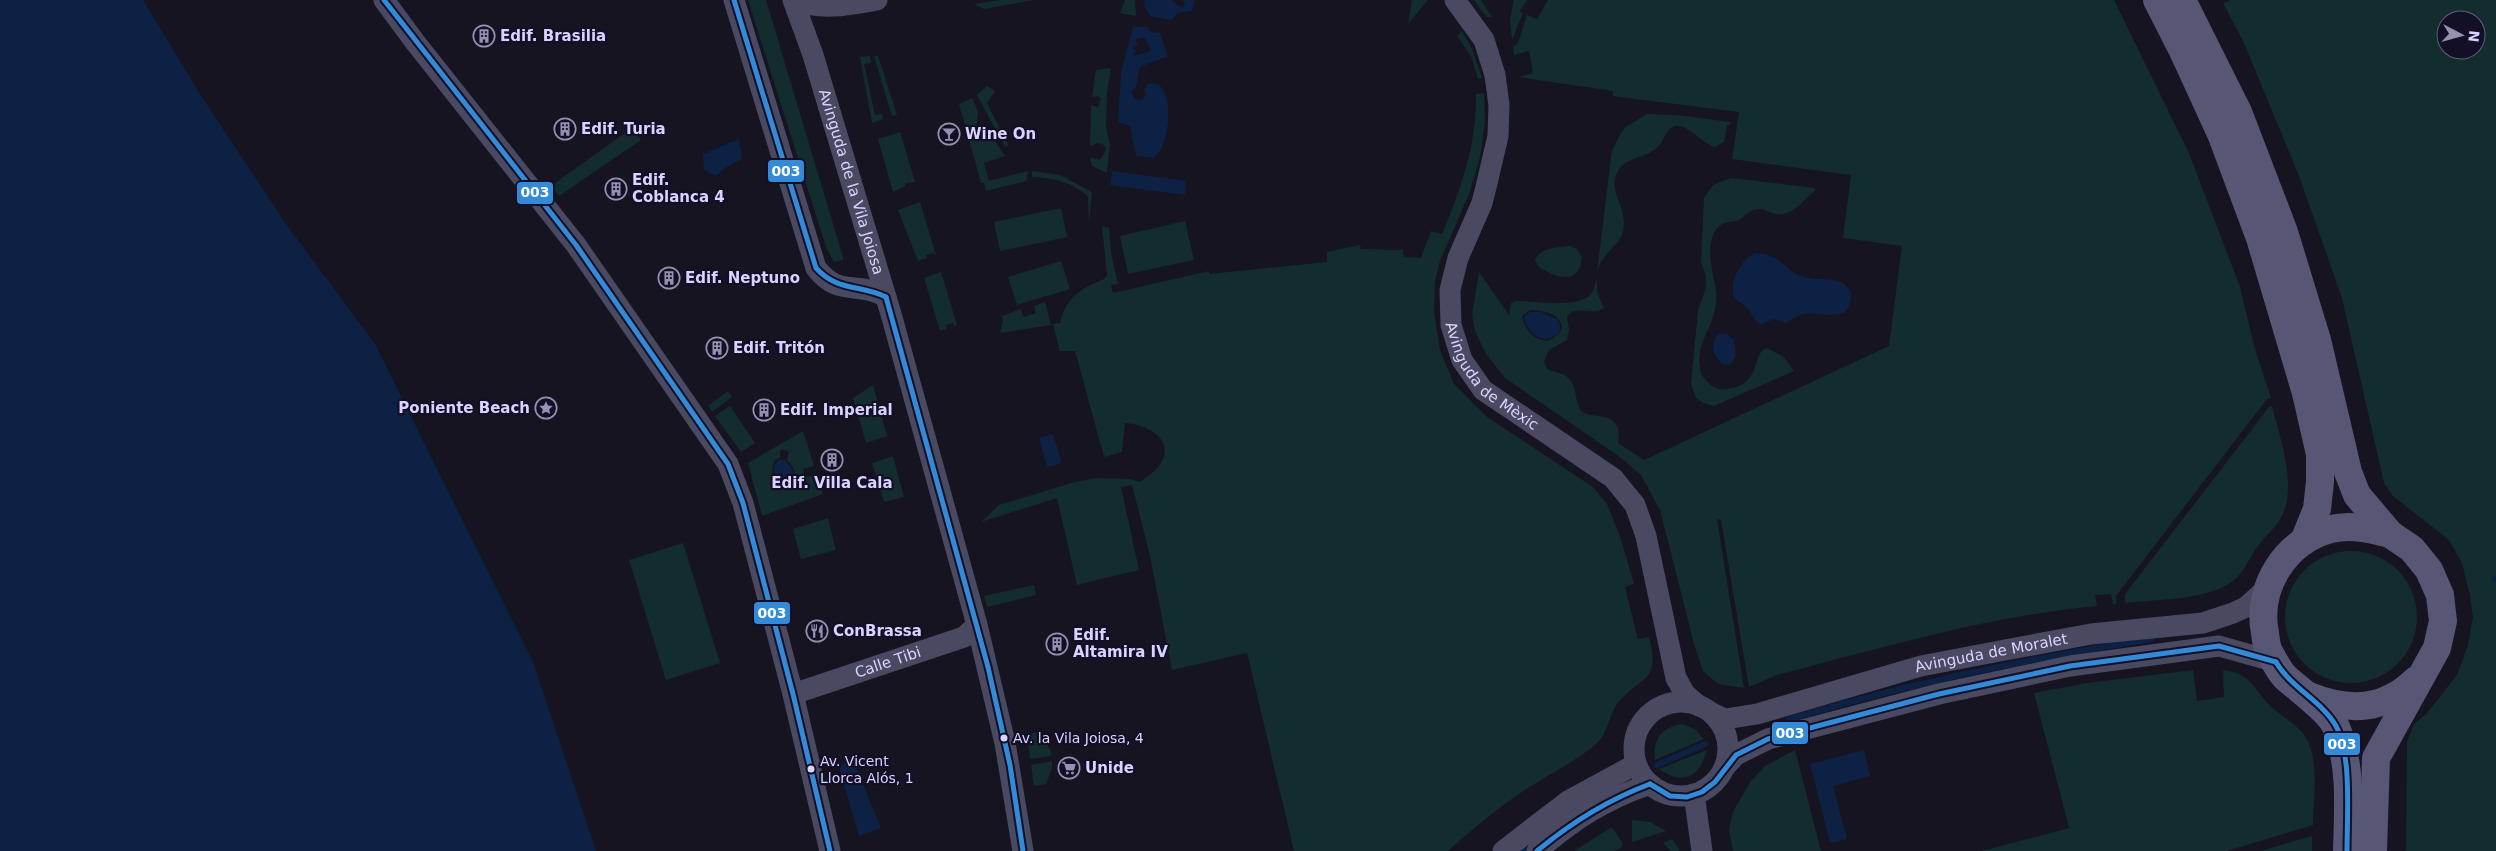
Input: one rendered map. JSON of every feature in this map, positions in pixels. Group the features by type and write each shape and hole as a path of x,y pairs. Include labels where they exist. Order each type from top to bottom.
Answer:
{"main road":[{"path":"2157,0 2222,136 2260,238 2306,393 2320,454 2320,482 2317,508 2304,541"},
{"path":"2182,0 2238,112 2284,232 2317,340 2348,472 2357,494 2390,534 2412,549 2430,570 2440,594 2442,622 2437,648 2376,758 2373,851"},
{"path":"2347,851 2346,760 2336,726 2308,696 2284,676 2268,649 2262,619 2267,588 2281,561 2304,541 2331,529 2361,527 2390,534"},
{"path":"2308,696 2332,705 2358,708 2383,702 2406,690 2424,672"}],"street":[{"path":"384,0 415,42 576,245 728,464 743,503 793,694 830,851"},
{"name":"Avinguda de la Vila Joiosa","path":"734,0 816,268 831,284 841,287 873,289 886,297"},
{"path":"794,0 811,6 844,6 877,0"},
{"name":"Avinguda de la Vila Joiosa","path":"794,0 813,55 886,297 977,625 1006,743 1023,851"},
{"name":"Avinguda de Mèxic","path":"1455,0 1484,40 1495,75 1499,106 1498,136 1482,203 1458,258 1450,290 1451,325 1462,360 1483,390 1613,478 1635,505 1646,536 1676,678 1685,694 1706,709"},
{"name":"Avinguda de Moralet","path":"1706,709 1725,719 1757,714 1921,666 2091,634 2203,623 2233,613 2246,606 2267,588"},
{"name":"Calle Tibi","path":"793,694 964,637 977,625"},
{"name":"Avinguda de Moralet","path":"1724,768 1736,755 1768,739 1939,694 2070,666 2219,646 2276,662"},
{"path":"1685,702 1706,709 1721,725 1727,739 1728,754 1724,768 1715,782 1702,792 1670,796 1643,779 1636,764 1633,748 1636,732 1645,718 1656,708 1670,703 1685,702"},
{"path":"1504,851 1568,801 1636,764"},
{"path":"1537,851 1588,812 1615,796 1650,784"},
{"path":"1694,794 1702,851"}],"green space":[{"path":"748,0 766,0 843,260 834,262 826,247"},
{"path":"1000,0 1034,0 984,9 974,4"},
{"path":"1125,0 1135,0 1136,16 1120,13"},
{"path":"1412,0 1428,0 1408,24"},
{"path":"1474,0 1481,0 1492,17 1486,17"},
{"path":"1514,0 1527,0 1520,11 1523,13 1512,40 1510,20"},
{"path":"1548,0 2114,0 2189,153 2240,287 2254,346 2271,398 2267,399 2116,596 2116,604 2113,604 2111,594 2095,595 2097,606 2016,617 1936,634 1777,675 1749,687 1721,520 1717,519 1744,688 1718,684 1703,671 1694,644 1660,510 1641,475 1620,457 1505,378 1486,354 1475,331 1472,315 1479,272 1509,315 1511,303 1516,301 1567,303 1585,299 1591,294 1597,279 1597,292 1604,308 1594,311 1574,311 1570,313 1567,317 1569,330 1567,340 1549,350 1544,362 1547,369 1564,375 1570,380 1582,412 1609,418 1614,421 1619,433 1618,443 1644,460 1889,346 1902,246 1843,238 1851,175 1732,159 1739,112 1613,96 1613,91 1518,77 1533,73 1529,51 1514,55 1513,47 1518,43 1527,15 1537,19","holes":["1530,310 1555,316 1561,323 1562,328 1559,334 1548,341 1538,339 1530,333 1525,326 1522,316"]},
{"path":"2231,0 2496,0 2496,851 2406,851 2407,742 2414,724 2427,713 2457,675 2468,645 2473,617 2470,595 2462,563 2449,540 2393,496 2384,483 2342,298 2299,176 2244,43 2223,3"},
{"path":"1462,31 1472,49 1482,78 1478,79 1471,56 1457,36"},
{"path":"870,56 871,63 864,64 875,115 882,114 883,119 872,123 860,57"},
{"path":"874,56 878,56 897,115 892,116"},
{"path":"1111,68 1107,92 1106,127 1110,144 1107,173 1092,166 1090,157 1100,160 1106,150 1104,145 1098,143 1090,146 1091,105 1098,107 1101,99 1098,96 1092,97 1096,70"},
{"path":"987,86 995,91 987,103 1009,146 1005,147 977,95"},
{"path":"1484,93 1485,122 1480,157 1469,194 1440,261 1435,281 1434,312 1440,350 1454,384 1487,417 1593,487 1607,504 1620,536 1634,584 1625,587 1638,639 1649,637 1652,652 1650,671 1617,704 1598,742 1574,761 1528,788 1507,803 1448,851 1294,851 1247,653 1172,670 1150,556 1132,485 1121,487 1139,570 1077,585 1057,498 981,522 999,505 1075,482 1096,478 1130,479 1139,482 1152,473 1160,464 1164,455 1164,446 1160,438 1152,431 1125,423 1122,452 1104,457 1075,351 1060,351 1053,324 1060,323 1066,306 1081,290 1104,279 1107,275 1102,226 1109,228 1111,253 1118,284 1111,285 1113,293 1209,271 1209,274 1327,262 1327,252 1360,245 1361,249 1403,249 1404,257 1421,258 1431,231 1442,234 1455,200 1471,148 1476,112 1476,94"},
{"path":"972,98 978,111 976,131 987,129 1005,156 984,163 989,181 1028,171 1026,181 986,191 984,183 981,183 959,104"},
{"path":"1647,114 1677,115 1730,122 1730,125 1727,125 1724,142 1715,147 1684,127 1673,127 1668,131 1656,149 1623,165 1618,171 1614,185 1622,210 1623,231 1618,241 1599,265 1597,272 1612,150 1624,128"},
{"path":"632,128 641,140 559,196 551,186"},
{"path":"900,132 915,182 905,183 905,186 893,192 878,139"},
{"path":"1032,171 1060,175 1092,192 1089,224 1088,197 1069,184 1047,178 1032,177"},
{"path":"1731,178 1815,188 1815,191 1795,209 1787,213 1774,214 1760,209 1754,210 1738,221 1722,224 1715,231 1711,240 1710,258 1716,304 1700,355 1702,375 1710,384 1719,389 1738,386 1751,375 1759,356 1767,348 1784,357 1794,371 1714,406 1703,403 1696,398 1691,384 1698,310 1706,288 1706,276 1701,262 1704,198 1713,185"},
{"path":"920,202 936,255 932,253 926,255 927,258 918,261 898,210"},
{"path":"1061,208 1067,237 1000,251 994,222"},
{"path":"1185,221 1194,260 1128,274 1120,236"},
{"path":"1570,246 1577,249 1582,257 1576,273 1571,276 1559,276 1538,266 1535,260 1541,253 1550,249"},
{"path":"1061,261 1070,289 1017,305 1008,277"},
{"path":"941,272 957,325 954,326 953,323 946,325 947,329 940,331 924,278"},
{"path":"1045,302 1051,325 1000,333 1003,321 1002,316 1021,309 1023,317 1036,313 1034,306"},
{"path":"873,385 887,436 866,443 853,398"},
{"path":"728,391 732,397 712,412 708,406"},
{"path":"730,406 755,443 741,452 715,416"},
{"path":"2272,406 2288,477 2286,505 2279,522 2257,547 2243,570 2228,584 2216,590 2185,597 2125,603 2125,594 2269,407"},
{"path":"803,431 814,466 803,469 805,477 817,475 823,494 762,516 748,463","holes":["782,449 789,452 787,460 794,470 795,477 788,486 776,480 773,473 773,465 775,460 780,458 780,451"]},
{"path":"893,456 904,497 884,502 872,463"},
{"path":"828,518 836,550 801,559 793,529"},
{"path":"683,543 720,663 666,680 629,560"},
{"path":"2351,551 2376,556 2397,571 2412,592 2417,617 2412,642 2397,663 2376,678 2351,683 2326,678 2305,663 2290,642 2285,617 2290,592 2305,571 2326,556"},
{"path":"1034,585 1036,595 987,607 984,596"},
{"path":"2193,670 2197,701 2224,697 2223,670 2238,674 2247,679 2268,704 2302,732 2308,741 2314,764 2313,825 2227,851 1982,851 2069,828 2034,693 2087,683"},
{"path":"1682,724 1695,729 1704,739 1655,760 1655,746 1660,735 1669,728"},
{"path":"1039,732 1050,749 1051,756 1030,759 1027,734"},
{"path":"1707,750 1700,767 1689,776 1683,778 1676,777 1659,769"},
{"path":"1795,750 1821,851 1733,851 1729,830 1733,812 1750,782 1765,766"},
{"path":"1052,761 1052,768 1046,784 1034,786 1031,765"},
{"path":"1632,820 1650,822 1666,831 1632,842"},
{"path":"1612,827 1623,844 1621,848 1613,851 1574,851"},
{"path":"2312,836 2312,851 2260,851"},
{"path":"1672,839 1680,851 1671,851 1663,843"}],"water":[{"path":"0,0 143,0 200,94 286,224 375,344 533,662 596,851 0,851"},
{"path":"1145,0 1171,0 1182,8 1185,4 1183,0 1195,0 1192,11 1178,13 1171,20 1150,16 1144,6"},
{"path":"1133,27 1148,27 1151,32 1160,33 1168,56 1140,67 1136,87 1132,91 1133,98 1139,100 1144,98 1146,93 1144,89 1148,84 1157,84 1164,91 1168,115 1167,130 1159,153 1152,158 1136,156 1130,126 1118,122 1121,73","holes":["1145,38 1151,51 1133,56 1136,51 1132,48 1138,44 1135,40"]},
{"path":"739,139 742,159 725,168 716,176 704,170 703,154"},
{"path":"1112,171 1186,181 1185,195 1110,185"},
{"path":"1755,253 1772,256 1791,271 1804,277 1836,281 1847,286 1851,292 1850,303 1847,309 1835,315 1803,314 1786,323 1773,319 1761,325 1745,306 1735,299 1733,291 1737,272 1745,260"},
{"path":"1530,312 1541,312 1557,319 1561,328 1558,334 1548,339 1535,335 1527,326 1524,317"},
{"path":"1718,334 1727,334 1734,340 1736,356 1730,365 1723,364 1713,350 1715,338"},
{"path":"1053,434 1062,463 1047,467 1039,438"},
{"path":"780,459 786,461 794,472 794,479 788,483 781,482 774,473 774,465"},
{"path":"1864,750 1870,776 1833,786 1847,839 1830,843 1810,764"},
{"path":"853,760 881,828 859,836 839,766"}],"waterway":[{"path":"1789,719 1879,694 1969,673 2152,639"},
{"path":"1657,765 1705,744"},
{"path":"1523,851 1533,843"}],"transit line":[{"name":"003","path":"384,0 576,245 728,464 743,503 793,694 830,851"},
{"name":"003","path":"734,0 816,268 832,281 886,297"},
{"name":"003","path":"886,297 988,667 1010,765 1023,851"},
{"name":"003","path":"1650,784 1670,796 1687,797 1702,792 1715,782 1736,755 1768,739 1939,694 2070,666 2219,646 2276,662"},
{"name":"003","path":"2276,662 2282,671 2330,717 2341,738 2347,769 2347,851"},
{"name":"003","path":"1537,851 1590,813 1619,797 1650,784"}],"place":[{"name":"Edif. Brasilia","path":"484,36"},
{"name":"Edif. Turia","path":"565,129"},
{"name":"Wine On","path":"949,134"},
{"name":"Edif. Coblanca 4","path":"616,189"},
{"name":"Edif. Neptuno","path":"669,278"},
{"name":"Edif. Tritón","path":"717,348"},
{"name":"Poniente Beach","path":"546,408"},
{"name":"Edif. Imperial","path":"764,410"},
{"name":"Edif. Villa Cala","path":"832,460"},
{"name":"ConBrassa","path":"817,631"},
{"name":"Edif. Altamira IV","path":"1057,644"},
{"name":"Av. la Vila Joiosa, 4","path":"1004,738"},
{"name":"Unide","path":"1069,768"},
{"name":"Av. Vicent Llorca Alós, 1","path":"811,769"}]}
